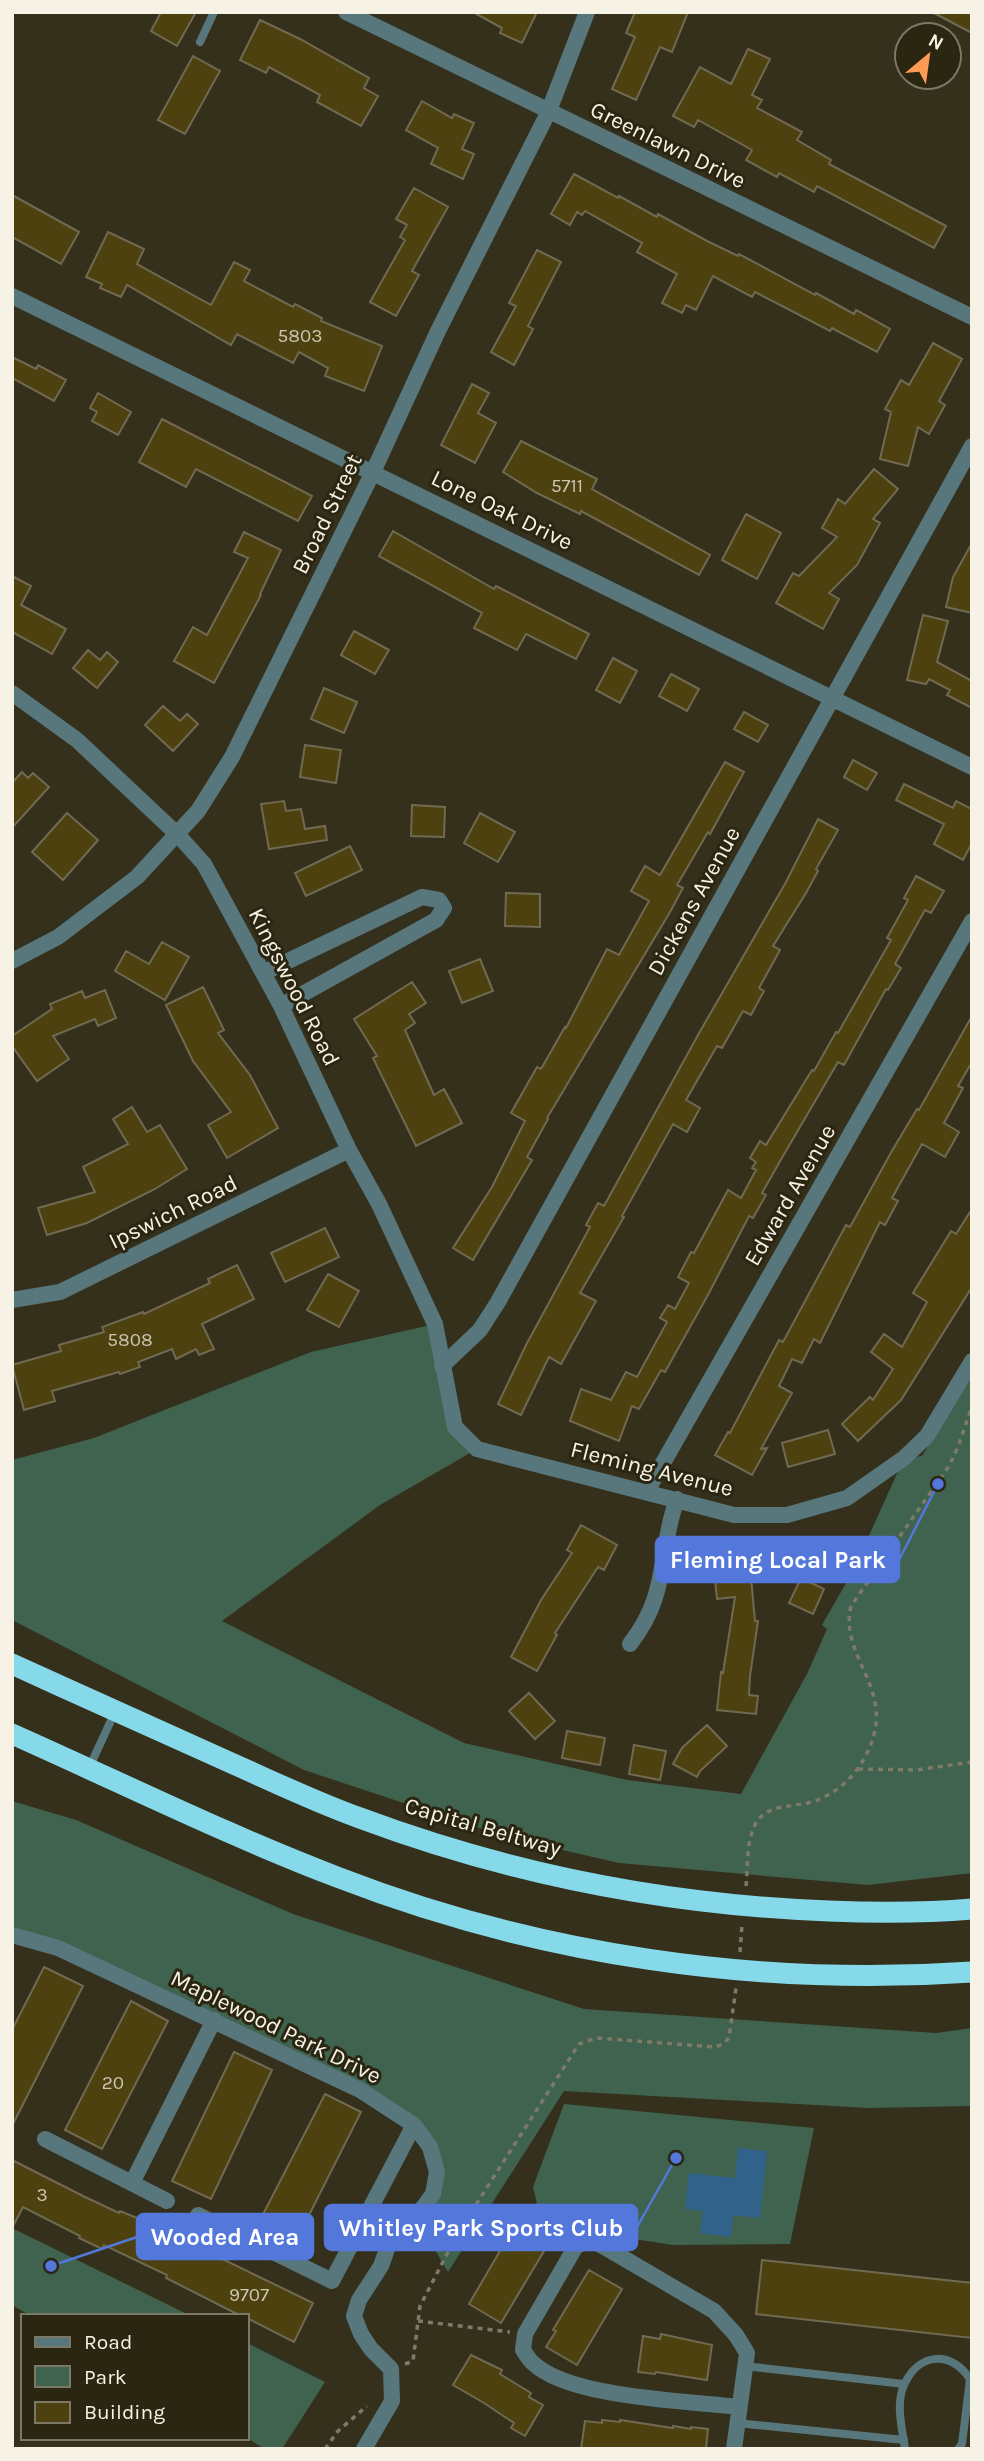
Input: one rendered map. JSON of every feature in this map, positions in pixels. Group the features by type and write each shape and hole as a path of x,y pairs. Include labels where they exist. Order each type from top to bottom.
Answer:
{"highway":[{"name":"Capital Beltway","path":"12,1664 359,1818 451,1849 531,1871 618,1889 704,1902 769,1908 866,1912 972,1909"},
{"path":"12,1734 245,1840 339,1878 514,1934 604,1953 700,1966 859,1975 972,1972"}],"street":[{"name":"Greenlawn Drive","path":"346,12 548,113 972,317"},
{"name":"Broad Street","path":"12,961 58,937 137,877 198,811 232,757 373,472 438,331 548,113 587,12"},
{"name":"Lone Oak Drive","path":"12,296 972,767"},
{"name":"Dickens Avenue","path":"442,1366 480,1330 498,1302 972,446"},
{"name":"Kingswood Road","path":"12,693 77,740 178,835 204,864 281,1006 349,1150 379,1204 435,1324 442,1366"},
{"path":"263,973 422,897 439,900 444,908 436,920 281,1006"},
{"name":"Edward Avenue","path":"647,1491 972,921"},
{"name":"Ipswich Road","path":"12,1300 60,1292 349,1150"},
{"name":"Fleming Avenue","path":"442,1366 454,1427 477,1449 734,1515 787,1515 846,1498 904,1458 927,1436 972,1361"},
{"path":"630,1644 642,1630 660,1587 668,1530 677,1499"},
{"name":"Maplewood Park Drive","path":"12,1936 58,1948 214,2020 360,2090 414,2125 430,2147 437,2172 433,2194 416,2217 391,2238 381,2266 359,2300 354,2316 371,2350 391,2369"},
{"path":"132,2183 214,2020"},
{"path":"198,2215 332,2281 414,2125"},
{"path":"44,2139 167,2201"},
{"path":"734,2449 747,2353 736,2334 714,2311 595,2242 582,2242 572,2251 525,2334 523,2350 533,2364 557,2378 594,2391 738,2415"},
{"path":"364,2449 392,2401 391,2369"}],"lane":[{"path":"200,42 214,12"},
{"path":"89,1768 116,1711"},
{"path":"738,2415 904,2444 900,2407 904,2384 916,2366 936,2358 956,2363 970,2379 960,2446 972,2445"},
{"path":"745,2366 904,2384"}],"path":[{"path":"746,1885 754,1824 775,1809 818,1800 847,1782 858,1769 873,1740 877,1711 849,1628 851,1606 949,1466 972,1406"},
{"path":"858,1769 916,1770 972,1762"},
{"path":"739,1955 743,1913"},
{"path":"391,2369 413,2361 420,2306 459,2231 579,2044 596,2038 708,2048 723,2044 729,2038 733,2024 737,1982"},
{"path":"418,2321 525,2334"},
{"path":"325,2449 338,2431 368,2404"}],"green space":[{"path":"435,1324 454,1427 477,1449 380,1505 222,1621 464,1743 627,1780 741,1794 808,1672 827,1629 822,1625 853,1571 904,1458 922,1456 972,1372 972,1873 868,1885 619,1863 506,1837 304,1770 12,1620 12,1460 94,1438 311,1352"},
{"path":"12,1801 76,1820 293,1914 584,2009 936,2033 972,2028 972,2106 868,2108 564,2091 448,2272 416,2217 437,2172 413,2125 360,2090 12,1935"},
{"path":"564,2104 814,2128 790,2244 673,2245 542,2225 533,2187"},
{"path":"12,2228 187,2314 28,2314 12,2305"},
{"path":"248,2344 325,2382 282,2449 265,2449 248,2439"}],"water":[{"path":"738,2148 767,2151 760,2218 733,2215 731,2237 700,2233 703,2211 685,2209 689,2173 735,2178"}],"building":[{"path":"161,12 196,12 177,46 151,31"},
{"path":"473,12 537,12 522,43 500,33 502,28"},
{"path":"635,12 688,12 672,52 660,47 636,100 612,89 635,37 626,33"},
{"path":"932,12 972,12 972,33 963,28 963,21 949,21"},
{"path":"260,20 369,78 364,88 378,96 361,126 317,102 320,95 269,67 266,73 240,60"},
{"path":"748,49 770,59 752,95 762,100 757,108 802,132 797,140 831,160 829,164 946,226 934,248 817,186 814,192 779,173 777,177 746,160 752,150 698,120 694,127 673,116 700,67 731,84"},
{"path":"193,56 220,71 185,134 158,120"},
{"path":"422,101 452,118 454,114 474,123 462,149 474,154 463,179 431,164 438,148 406,130"},
{"path":"574,174 657,217 658,214 707,241 738,256 739,254 815,295 816,293 854,314 856,310 890,329 877,352 755,292 752,297 713,276 696,310 686,305 682,313 662,303 677,274 637,252 642,243 585,211 582,215 577,212 570,225 551,214"},
{"path":"414,188 448,207 412,271 419,275 396,316 370,302 405,240 400,237 407,225 396,219"},
{"path":"12,195 79,232 61,264 12,237"},
{"path":"108,232 144,249 137,264 211,305 234,262 250,270 244,281 293,307 295,304 322,318 321,321 382,346 364,391 325,376 328,368 299,352 293,363 237,334 231,345 127,285 121,297 100,288 102,284 86,277"},
{"path":"537,250 561,262 528,326 533,329 514,365 491,352 516,306 509,303"},
{"path":"933,343 962,359 939,401 945,405 929,434 918,427 908,466 880,459 891,412 885,409 901,380 909,385"},
{"path":"12,357 36,369 38,365 66,380 54,401 12,378"},
{"path":"472,384 489,393 478,413 496,423 475,463 441,445"},
{"path":"98,393 131,412 118,435 92,421 97,412 90,408"},
{"path":"162,419 312,496 298,521 196,469 186,487 139,462"},
{"path":"521,441 597,479 592,489 710,555 699,575 581,511 580,514 537,493 503,472"},
{"path":"874,469 898,489 873,519 880,523 857,565 829,593 839,599 823,629 776,603 793,573 799,576 837,537 822,528 838,499 845,504"},
{"path":"746,514 781,533 757,579 722,560"},
{"path":"393,531 494,589 496,586 589,634 576,659 526,634 517,650 474,628 482,613 379,556"},
{"path":"244,532 281,550 261,595 214,683 174,661 193,627 207,635 248,558 234,552"},
{"path":"972,543 972,613 946,607 953,577"},
{"path":"12,576 31,586 21,605 66,629 52,654 12,632"},
{"path":"923,615 948,621 937,662 972,681 972,708 947,695 950,690 929,679 926,684 907,680"},
{"path":"354,631 389,650 375,674 341,655"},
{"path":"88,650 100,660 107,652 118,662 97,688 73,668"},
{"path":"613,658 637,671 620,703 596,690"},
{"path":"671,674 699,689 687,711 659,696"},
{"path":"324,688 357,702 344,733 311,719"},
{"path":"163,706 180,721 187,714 198,724 173,751 145,725"},
{"path":"744,712 768,725 758,742 734,729"},
{"path":"305,745 341,750 336,783 300,777"},
{"path":"853,760 877,773 867,790 844,777"},
{"path":"725,762 744,772 710,834 708,832 677,885 683,888 670,912 547,1118 527,1157 532,1160 473,1260 453,1248 492,1187 525,1121 511,1113 537,1067 541,1069 566,1028 607,949 619,955 649,901 631,891 645,866 660,875"},
{"path":"22,772 28,778 33,773 49,787 12,828 12,783"},
{"path":"904,784 953,808 956,801 972,809 972,843 963,860 934,844 944,824 896,800"},
{"path":"284,801 286,811 301,809 305,829 325,826 327,840 269,849 261,804"},
{"path":"412,805 445,807 444,837 411,836"},
{"path":"67,813 98,840 63,880 32,852"},
{"path":"480,813 515,832 498,862 464,843"},
{"path":"818,819 838,830 806,893 773,946 780,950 759,988 764,991 751,1015 743,1011 722,1048 717,1046 686,1100 700,1108 687,1132 673,1124 580,1293 596,1301 561,1364 549,1357 521,1415 498,1404 526,1345 590,1227 586,1225 598,1203 604,1206 786,882"},
{"path":"350,846 362,870 306,896 295,873"},
{"path":"916,876 944,891 931,913 925,910 895,964 901,968 888,990 886,989 844,1065 838,1062 783,1156 762,1193 766,1195 753,1218 749,1216 665,1372 661,1370 639,1409 632,1406 619,1441 570,1421 581,1389 611,1400 626,1372 637,1377 667,1322 660,1318 668,1305 675,1309 689,1283 678,1277 691,1252 694,1253 728,1190 741,1198 756,1170 752,1168 756,1162 750,1158 760,1141 766,1145 836,1032 838,1033 891,940 887,938 908,900 904,898"},
{"path":"506,893 540,894 540,927 505,926"},
{"path":"162,942 189,957 165,1000 115,971 126,951 149,964"},
{"path":"480,959 493,991 462,1003 449,971"},
{"path":"412,982 426,1003 409,1014 415,1023 405,1030 434,1095 444,1089 462,1123 416,1146 373,1058 377,1056 354,1019"},
{"path":"203,987 224,1030 218,1033 250,1075 278,1128 227,1158 208,1125 231,1112 193,1061 166,1005"},
{"path":"105,990 116,1018 98,1026 95,1019 53,1036 69,1059 37,1081 12,1046 12,1036 52,1009 50,1004 82,991 85,998"},
{"path":"972,1016 972,1062 958,1086 963,1088 944,1123 959,1132 945,1157 922,1144 892,1198 898,1201 885,1225 880,1222 820,1343 814,1339 802,1363 792,1359 779,1386 792,1393 761,1449 767,1448 752,1475 715,1455 728,1432 730,1433 779,1340 783,1342 846,1225 850,1227"},
{"path":"132,1107 147,1132 160,1125 187,1169 155,1189 87,1223 47,1235 38,1208 95,1192 83,1167 128,1144 113,1119"},
{"path":"972,1209 972,1287 901,1400 858,1441 842,1424 870,1397 873,1400 893,1369 871,1352 884,1334 902,1347 927,1302 913,1293 951,1231 956,1234"},
{"path":"325,1228 339,1257 285,1282 271,1253"},
{"path":"237,1265 254,1299 202,1324 214,1349 199,1355 196,1349 176,1359 172,1349 138,1362 140,1367 120,1374 119,1372 52,1391 55,1401 24,1410 12,1365 61,1351 59,1345 104,1332 102,1327 143,1312 144,1314 210,1283 208,1279"},
{"path":"328,1274 359,1291 339,1327 307,1310"},
{"path":"828,1430 835,1454 788,1467 782,1443"},
{"path":"581,1525 617,1545 604,1570 598,1567 555,1633 557,1635 537,1671 511,1657 541,1600 572,1553 567,1550"},
{"path":"750,1566 755,1621 758,1621 749,1695 758,1696 756,1714 717,1710 735,1597 717,1599 714,1570"},
{"path":"801,1578 824,1589 813,1614 789,1603"},
{"path":"529,1693 555,1721 535,1739 509,1711"},
{"path":"707,1725 727,1746 697,1777 673,1764 682,1748"},
{"path":"567,1731 605,1738 600,1765 562,1758"},
{"path":"634,1745 666,1751 660,1780 629,1774"},
{"path":"44,1967 83,1986 12,2126 12,2030"},
{"path":"131,2001 168,2021 102,2149 65,2130"},
{"path":"234,2052 272,2070 211,2199 172,2181"},
{"path":"325,2094 361,2112 295,2243 258,2224"},
{"path":"12,2160 313,2303 294,2342 248,2319 248,2314 237,2314 166,2278 167,2275 104,2245 102,2249 23,2207 12,2228"},
{"path":"514,2227 547,2246 501,2323 469,2304"},
{"path":"762,2260 972,2283 972,2338 756,2314"},
{"path":"589,2270 622,2289 577,2365 546,2347 556,2331 553,2330"},
{"path":"661,2334 712,2345 707,2380 638,2372 643,2336 660,2339"},
{"path":"471,2355 502,2370 500,2374 531,2393 529,2397 543,2405 525,2436 511,2428 514,2423 453,2385"},
{"path":"602,2420 708,2429 706,2449 581,2449 585,2421 602,2423"}],"place":[{"name":"Fleming Local Park","path":"938,1484"},
{"name":"Whitley Park Sports Club","path":"676,2158"},
{"name":"Wooded Area","path":"51,2266"}]}
